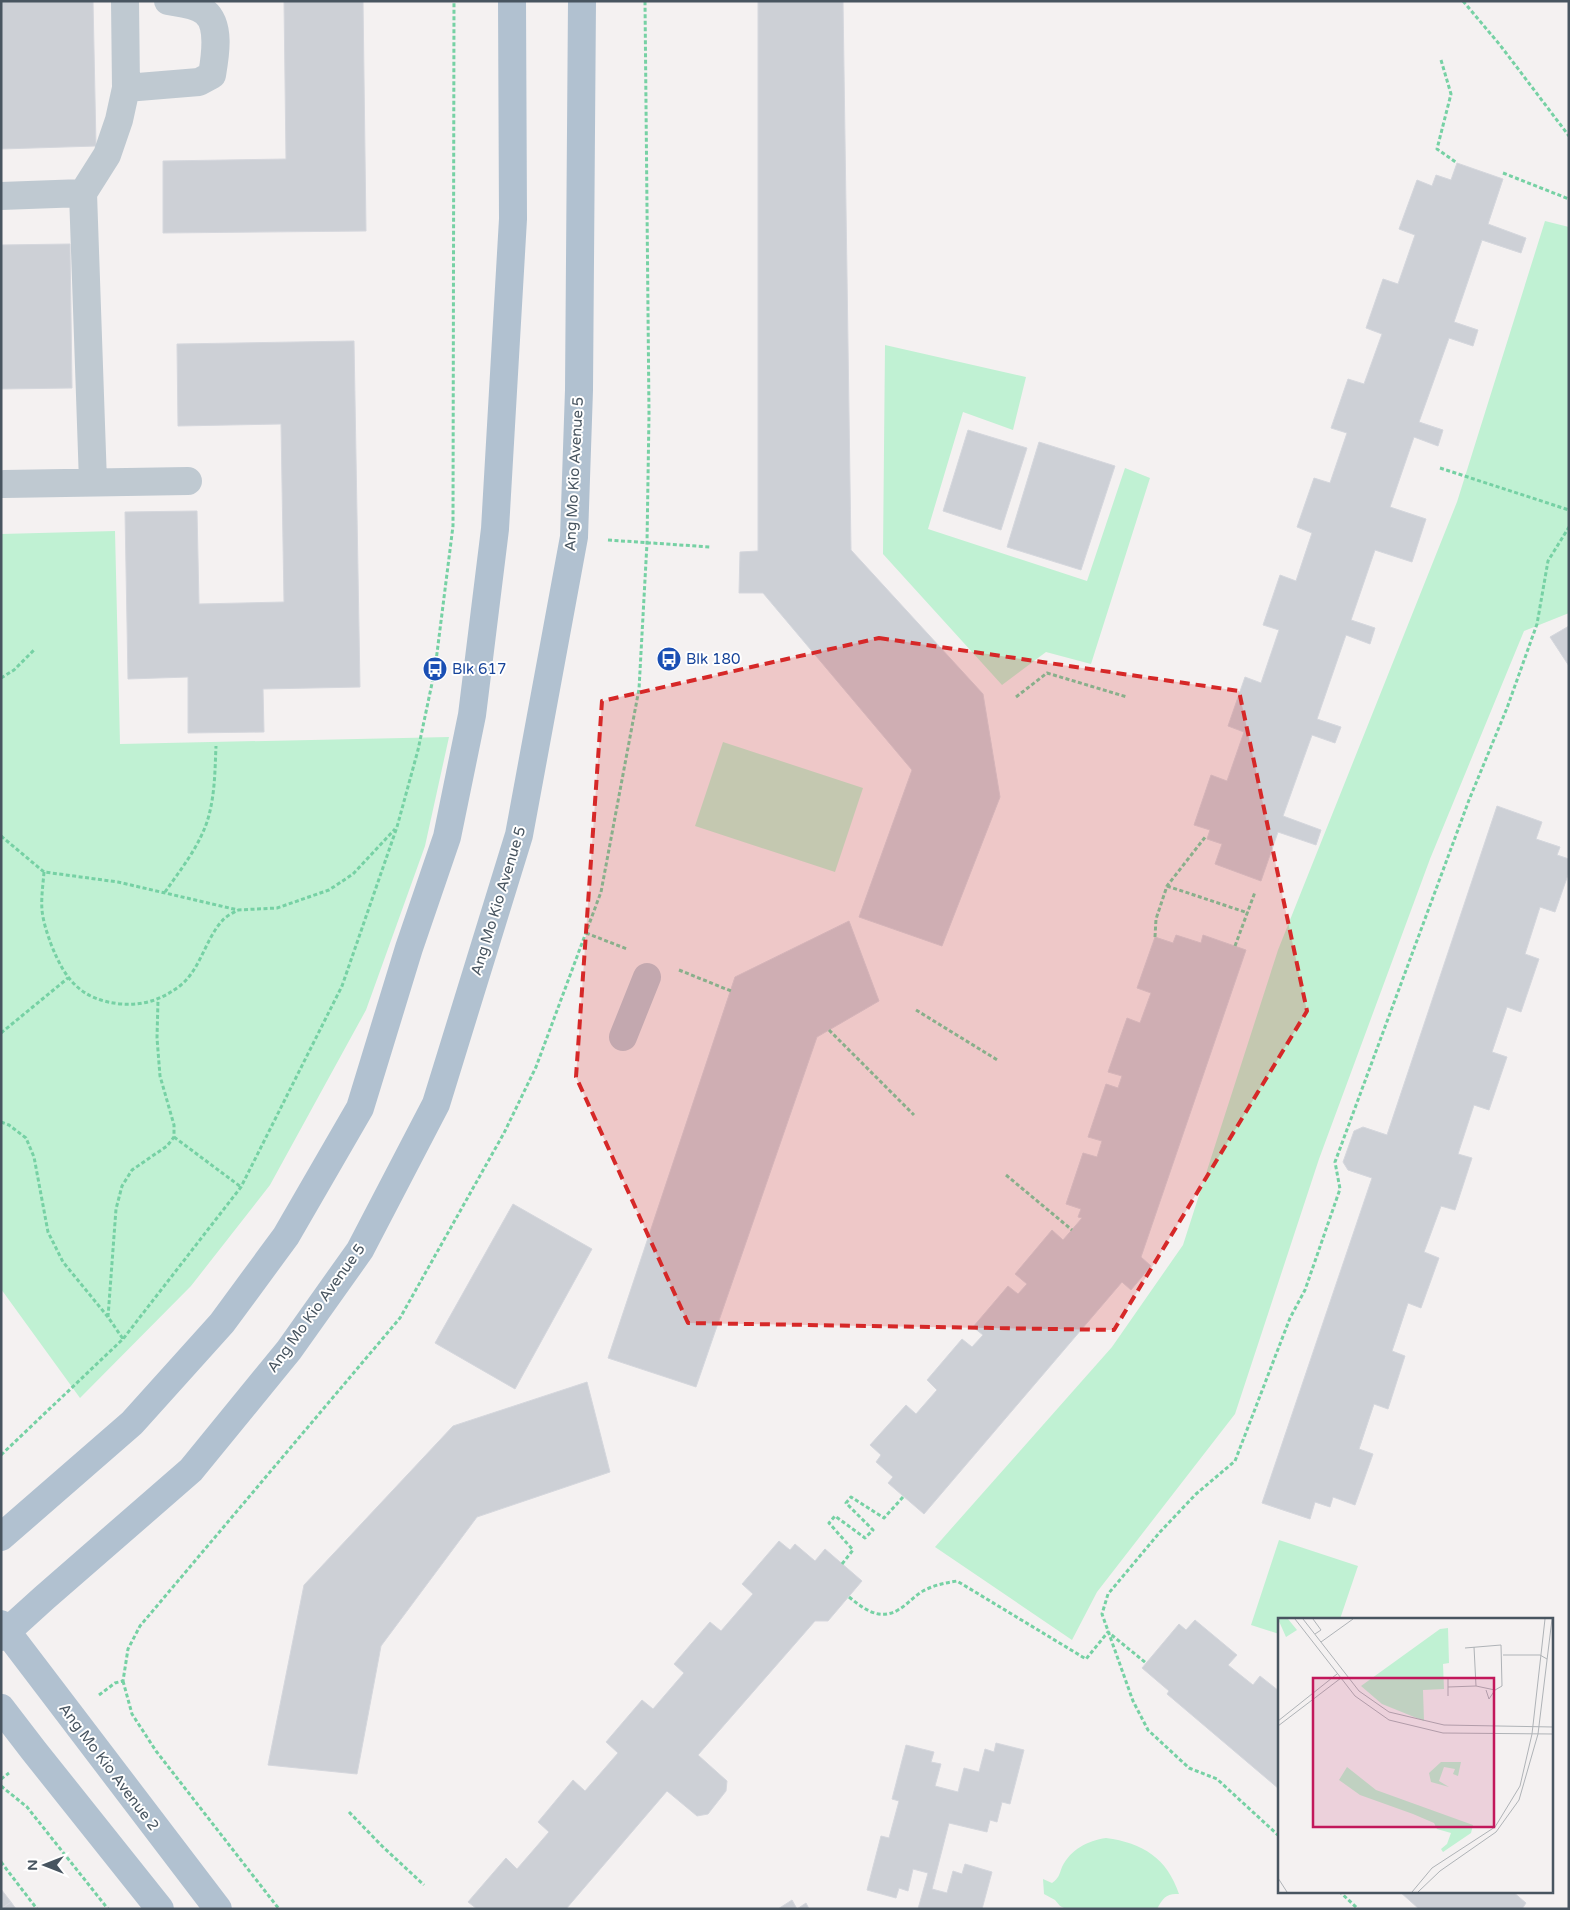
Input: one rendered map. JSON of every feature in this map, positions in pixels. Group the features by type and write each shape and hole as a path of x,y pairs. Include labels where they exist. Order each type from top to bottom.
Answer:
{"main road":[{"path":"1,1537 132,1423 222,1323 286,1236 360,1108 409,948 447,837 472,715 496,510 513,218 512,1"},
{"name":"Ang Mo Kio Avenue 5","path":"4,1631 191,1470 289,1350 360,1250 436,1104 519,835 574,537 579,390 582,1"},
{"name":"Ang Mo Kio Avenue 2","path":"4,1631 218,1909"},
{"path":"1,1708 160,1909"}],"lane":[{"path":"93,482 83,193 108,155 119,120 126,88 126,1"},
{"path":"126,88 199,82 212,75 217,48 211,18 204,10 168,1"},
{"path":"1,196 83,193"},
{"path":"4,484 188,480"},
{"path":"623,1038 647,977"}],"path":[{"path":"1,1455 123,1340 241,1186 342,986 397,827 418,750 435,669 453,526 454,1"},
{"path":"1463,1 1500,45 1569,136"},
{"path":"1441,60 1451,94 1437,150 1457,163"},
{"path":"1503,173 1569,199"},
{"path":"1440,468 1569,510"},
{"path":"1278,1835 1217,1779 1188,1768 1148,1730 1133,1702 1102,1614 1108,1594 1160,1532 1190,1501 1235,1461 1290,1318 1305,1290 1340,1189 1335,1162 1469,800 1507,708 1537,624 1548,560 1569,527"},
{"path":"647,543 710,547"},
{"path":"1,678 14,670 34,650"},
{"path":"1016,697 1048,674 1127,697"},
{"path":"164,892 188,856 209,817 215,781 216,746"},
{"path":"1,836 44,872 118,882 238,910 277,908 329,890 353,874 397,827"},
{"path":"1154,937 1156,919 1167,886 1206,836"},
{"path":"44,872 42,912 56,957 68,978 85,994 107,1003 133,1005 158,1000 182,984 201,958 223,919 238,910"},
{"path":"1167,886 1248,913"},
{"path":"1235,946 1255,892"},
{"path":"1,1033 68,978"},
{"path":"108,1317 116,1209 122,1186 132,1170 167,1146 174,1138 174,1125 160,1076 157,1038 158,1000"},
{"path":"916,1010 999,1061"},
{"path":"830,1030 914,1115"},
{"path":"1,1122 9,1125 26,1138 34,1157 48,1232 63,1262 108,1317 123,1340"},
{"path":"174,1138 241,1186"},
{"path":"1006,1175 1072,1230"},
{"path":"842,1564 853,1550 830,1523 835,1516 865,1538 873,1530 846,1503 851,1497 884,1518 904,1496"},
{"path":"849,1597 866,1610 881,1615 897,1610 922,1592 940,1583 957,1582 1086,1659 1108,1632"},
{"path":"1108,1632 1146,1663"},
{"path":"124,1681 132,1714 156,1750 279,1909"},
{"path":"1,1786 27,1807 108,1909"},
{"path":"349,1812 424,1885"},
{"path":"1,1862 37,1909"},
{"path":"1340,1892 1358,1909"}],"highlighted area":[{"path":"879,638 1239,691 1307,1011 1114,1330 688,1323 576,1077 602,701"}],"green space":[{"path":"1545,221 1569,227 1569,613 1524,631 1430,859 1319,1159 1235,1414 1097,1592 1072,1640 935,1547 1112,1347 1183,1245 1278,950 1457,502"},
{"path":"885,345 1026,377 1013,430 963,412 928,529 1087,581 1125,468 1150,478 1091,664 1046,652 1002,685 883,554"},
{"path":"115,531 120,744 449,737 425,846 366,1010 270,1185 191,1286 80,1398 1,1289 1,534"},
{"path":"723,742 863,788 835,872 695,826"},
{"path":"1279,1540 1358,1566 1340,1618 1278,1618 1278,1634 1251,1625"},
{"path":"1106,1838 1131,1844 1152,1854 1168,1871 1179,1894 1171,1894 1165,1897 1157,1909 1066,1909 1044,1894 1043,1879 1052,1883 1057,1878 1070,1855 1092,1841"}],"building":[{"path":"1,1 93,1 96,146 1,149"},
{"path":"284,1 363,1 366,231 163,233 163,161 286,159"},
{"path":"758,1 843,1 851,550 983,694 1000,797 942,946 859,917 912,770 763,593 739,593 740,552 758,551"},
{"path":"1457,163 1503,179 1488,224 1526,238 1521,253 1482,240 1454,322 1478,330 1473,346 1449,338 1419,422 1443,430 1438,446 1414,437 1390,507 1426,519 1412,562 1375,550 1351,620 1375,628 1370,644 1346,635 1317,719 1341,727 1335,743 1312,735 1283,816 1321,830 1316,845 1278,832 1261,881 1215,864 1222,844 1207,839 1210,830 1194,825 1211,775 1227,781 1244,732 1228,726 1245,677 1261,683 1279,630 1263,625 1280,575 1296,581 1312,533 1297,527 1314,478 1330,483 1347,433 1331,428 1348,379 1364,384 1382,334 1366,328 1383,279 1398,284 1415,235 1399,229 1417,180 1432,186 1436,175 1451,180"},
{"path":"70,244 72,388 1,389 1,245"},
{"path":"354,341 360,687 263,689 264,732 188,733 188,677 128,679 125,512 197,511 199,604 284,602 281,424 178,426 177,344"},
{"path":"968,430 1027,448 1001,530 943,511"},
{"path":"1039,442 1115,466 1081,570 1007,547"},
{"path":"1569,626 1569,666 1550,637"},
{"path":"1497,806 1542,822 1536,839 1560,847 1557,855 1569,859 1569,872 1555,912 1540,907 1525,954 1539,959 1521,1012 1507,1007 1492,1052 1507,1057 1489,1110 1474,1105 1458,1154 1472,1158 1455,1210 1441,1206 1424,1252 1439,1258 1421,1308 1408,1303 1392,1351 1405,1356 1388,1409 1374,1404 1359,1449 1373,1454 1355,1505 1333,1497 1330,1507 1315,1502 1310,1519 1262,1503 1372,1178 1348,1170 1343,1162 1354,1131 1363,1127 1387,1135"},
{"path":"849,921 879,1001 817,1037 696,1387 608,1358 735,977"},
{"path":"1176,935 1201,943 1203,935 1246,950 1141,1257 1151,1266 1131,1290 1122,1282 924,1514 888,1483 893,1477 876,1462 881,1455 870,1445 906,1405 916,1414 937,1390 927,1380 962,1339 972,1347 983,1335 973,1327 1008,1286 1018,1294 1027,1284 1015,1274 1052,1230 1063,1240 1082,1218 1078,1217 1081,1209 1066,1204 1083,1153 1097,1157 1102,1141 1088,1137 1106,1084 1118,1088 1122,1076 1108,1072 1127,1018 1140,1023 1151,993 1137,988 1155,937 1173,943"},
{"path":"513,1204 592,1249 515,1389 435,1343"},
{"path":"587,1382 610,1472 477,1517 381,1646 357,1774 268,1765 304,1585 453,1426"},
{"path":"779,1541 790,1550 795,1544 815,1561 825,1549 862,1581 828,1621 815,1621 698,1755 727,1781 726,1791 708,1814 697,1816 667,1791 566,1909 477,1909 468,1902 506,1858 517,1869 549,1832 538,1822 573,1780 585,1791 618,1753 606,1742 642,1700 653,1709 684,1673 674,1664 710,1622 721,1631 753,1594 742,1584"},
{"path":"1195,1620 1237,1655 1228,1665 1253,1685 1260,1676 1278,1690 1278,1788 1167,1694 1169,1691 1142,1668 1179,1624 1186,1630"},
{"path":"996,1743 1024,1750 1010,1804 1002,1802 997,1822 990,1820 987,1832 949,1823 932,1889 947,1893 953,1871 962,1874 965,1864 992,1872 982,1909 918,1909 928,1873 913,1869 908,1891 899,1888 896,1898 867,1890 881,1836 889,1838 899,1801 892,1799 906,1745 934,1752 931,1762 941,1764 935,1786 958,1792 964,1768 979,1772 985,1749 994,1752"},
{"path":"1,1889 11,1902 1,1909"},
{"path":"1400,1892 1513,1892 1526,1903 1522,1909 1419,1909"},
{"path":"792,1900 797,1909 778,1909"},
{"path":"11,1902 16,1909 1,1909"},
{"path":"806,1903 809,1909 797,1909"}],"place":[{"name":"Blk 180","path":"669,659"},
{"name":"Blk 617","path":"435,669"}]}
